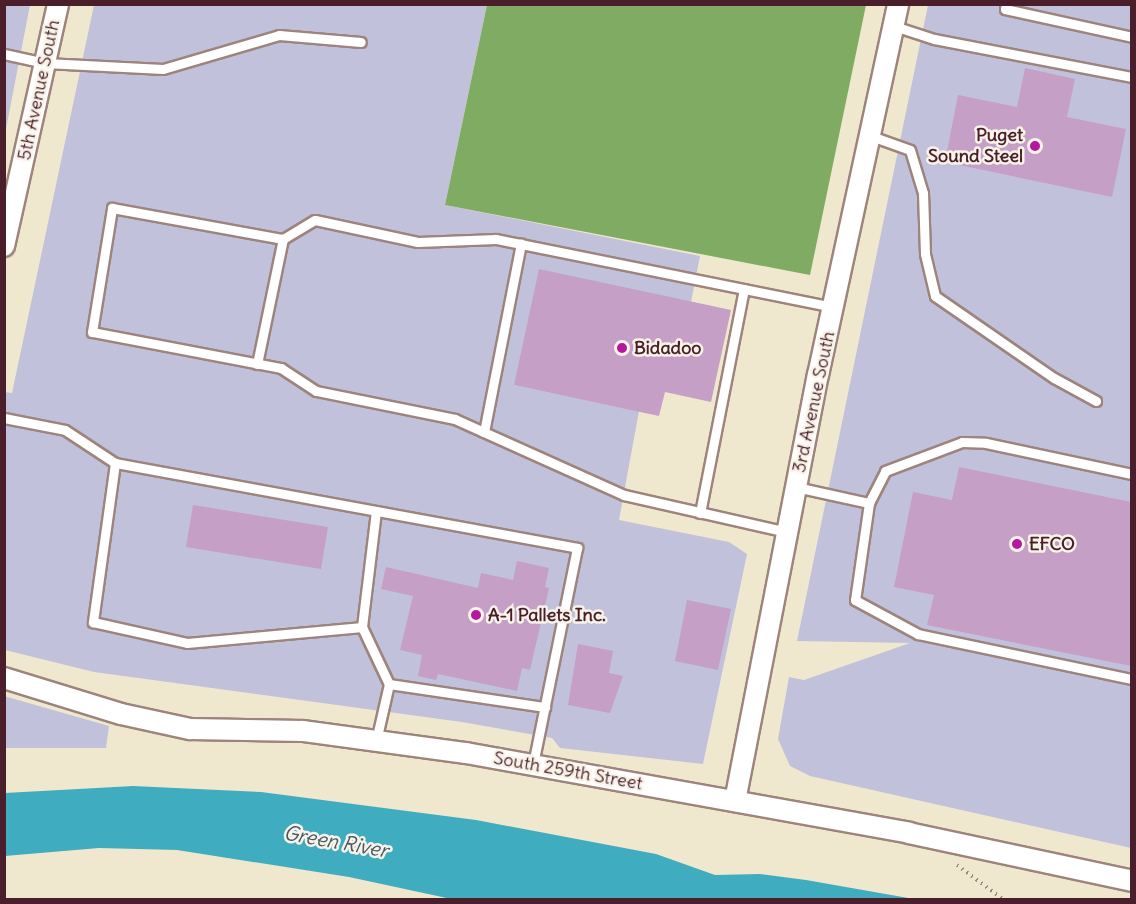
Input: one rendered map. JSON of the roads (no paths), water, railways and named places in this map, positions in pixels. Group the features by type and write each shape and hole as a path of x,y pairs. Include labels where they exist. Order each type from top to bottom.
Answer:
{"street":[{"name":"5th Avenue South","path":"6,237 58,4"},
{"name":"3rd Avenue South","path":"735,801 796,487 898,4"},
{"name":"South 259th Street","path":"4,678 121,714 190,729 303,731 533,765 735,801 1131,881"}],"lane":[{"path":"1006,4 1005,9 1131,37"},
{"path":"894,26 934,39 1131,77"},
{"path":"4,54 45,63 163,69 279,35 361,42"},
{"path":"871,136 910,150 923,193 925,254 935,296 1036,366 1096,401"},
{"path":"788,532 624,495 455,419 316,391 281,368 92,332 112,208 283,239 315,220 418,242 495,239 833,307"},
{"path":"256,363 283,239"},
{"path":"484,432 520,244"},
{"path":"700,513 744,289"},
{"path":"4,418 65,430 115,463 577,548 533,765"},
{"path":"1131,474 986,443 962,442 885,471 869,503 855,600 918,634 1131,679"},
{"path":"115,463 93,622 187,644 362,627"},
{"path":"796,487 869,503"},
{"path":"376,511 362,627 389,684 376,741"},
{"path":"389,684 545,707"}],"water":[{"name":"Green River","path":"133,786 261,792 476,820 656,854 715,875 760,874 914,899 456,900 349,877 177,850 99,848 5,856 5,793"}],"place":[{"name":"Puget Sound Steel","path":"1035,146"},
{"name":"Bidadoo","path":"622,348"},
{"name":"EFCO","path":"1017,544"},
{"name":"A-1 Pallets Inc.","path":"476,615"}]}
